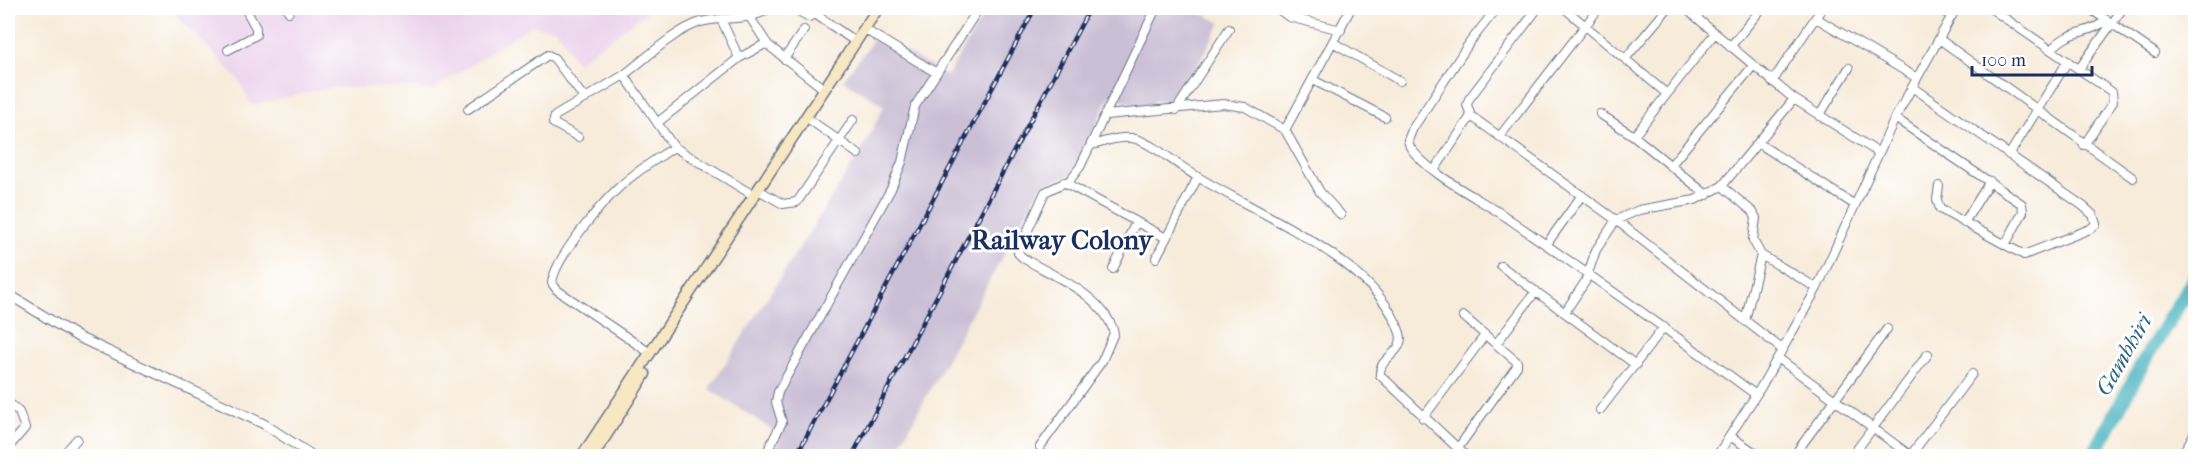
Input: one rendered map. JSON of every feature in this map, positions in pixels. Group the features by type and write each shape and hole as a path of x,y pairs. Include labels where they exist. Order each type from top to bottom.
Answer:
{"main road":[{"path":"593,456 757,193 878,8"},
{"path":"582,456 757,193 810,120 885,8"}],"street":[{"path":"228,50 256,35 256,28 245,8"},
{"path":"578,137 556,126 553,120 560,112 624,75 685,30 702,22 749,16 769,8"},
{"path":"793,8 809,17 817,11 856,42"},
{"path":"765,456 782,422 776,402 778,392 891,189 902,162 915,106 935,72 980,8"},
{"path":"1040,447 1102,361 1114,333 1107,315 1096,304 1018,253 1045,192 1076,174 1156,8"},
{"path":"1277,8 1289,17 1341,30"},
{"path":"1285,130 1351,8"},
{"path":"1497,8 1470,42 1409,135 1409,144 1413,152 1451,184 1484,202 1589,273 1756,395"},
{"path":"1538,8 1469,99 1467,105 1471,116 1617,220 1783,350"},
{"path":"1564,8 1667,94"},
{"path":"1500,136 1599,8"},
{"path":"1625,59 1668,8"},
{"path":"1731,47 1762,8"},
{"path":"1772,82 1822,8"},
{"path":"1936,8 1952,16"},
{"path":"1717,456 1783,350 1817,288 1895,118 1956,8"},
{"path":"1990,8 2068,61 2114,97 2109,110 2084,145"},
{"path":"2089,8 2155,53"},
{"path":"2079,69 2110,21 2123,8"},
{"path":"2185,8 2196,15"},
{"path":"1689,9 1752,66 1794,99 1879,153"},
{"path":"749,16 767,43 784,59 824,88"},
{"path":"1816,18 1917,78"},
{"path":"721,19 739,58"},
{"path":"2051,50 2067,34 2110,21"},
{"path":"1176,110 1229,29"},
{"path":"784,59 804,30"},
{"path":"869,32 935,72"},
{"path":"1634,136 1715,33"},
{"path":"1939,39 2036,111 2133,178"},
{"path":"657,123 739,58 767,43"},
{"path":"1334,43 1400,81"},
{"path":"468,109 548,56 554,58 585,99"},
{"path":"2009,155 2068,61"},
{"path":"1670,166 1752,66"},
{"path":"1819,116 1849,68"},
{"path":"624,75 674,147 757,193 783,204 794,204 853,120"},
{"path":"1313,80 1385,117"},
{"path":"1912,87 2083,206 2093,215 2096,224 2091,229 2031,254 2020,254 1938,206 1940,186"},
{"path":"1564,312 1589,273 1596,250 1617,220 1639,210 1695,200 1722,186 1794,99"},
{"path":"1106,115 1237,104 1285,130 1320,192 1341,215"},
{"path":"1600,114 1634,136 1707,195"},
{"path":"1434,169 1471,116"},
{"path":"1895,118 1990,181 2024,208 2005,245"},
{"path":"810,120 858,154"},
{"path":"1091,146 1119,138 1135,139 1341,260 1372,287 1391,313 1401,341 1398,348 1382,364 1380,375 1466,456"},
{"path":"1758,143 1855,205"},
{"path":"650,353 557,290 552,283 558,263 567,249 623,184 674,147"},
{"path":"1156,258 1198,177"},
{"path":"1964,223 1990,181"},
{"path":"1064,182 1166,238"},
{"path":"1722,186 1753,212 1756,218 1753,240 1761,255 1817,288"},
{"path":"1546,245 1582,195"},
{"path":"1113,268 1136,222"},
{"path":"1745,321 1761,255"},
{"path":"1500,266 1636,365"},
{"path":"8,291 13,297 78,337 225,404 264,424 313,456"},
{"path":"1496,344 1536,291"},
{"path":"1458,448 1516,366 1514,358 1463,316"},
{"path":"1600,410 1664,327"},
{"path":"1798,450 1887,329"},
{"path":"1423,417 1485,335"},
{"path":"1852,456 1928,354"},
{"path":"1778,358 1910,456 1972,374"},
{"path":"8,402 19,412 25,428 8,448"},
{"path":"2181,456 2196,431"},
{"path":"1730,436 1760,456"},
{"path":"62,456 77,439"}],"shaded area":[{"path":"169,8 652,8 577,63 556,29 530,26 433,90 403,87 328,88 251,105 239,80"},
{"path":"988,8 1191,8 1221,23 1173,108 1155,100 1148,110 1110,95 1074,173 1041,186 894,456 771,456 782,436 709,389 862,150 884,106 843,80 877,35 947,76"}],"waterway":[{"name":"Gambhiri","path":"2093,456 2144,361 2196,276"}],"railway":[{"path":"796,456 1035,8"},
{"path":"852,456 1090,8"}],"district":[{"name":"Railway Colony","path":"1062,240"}]}
